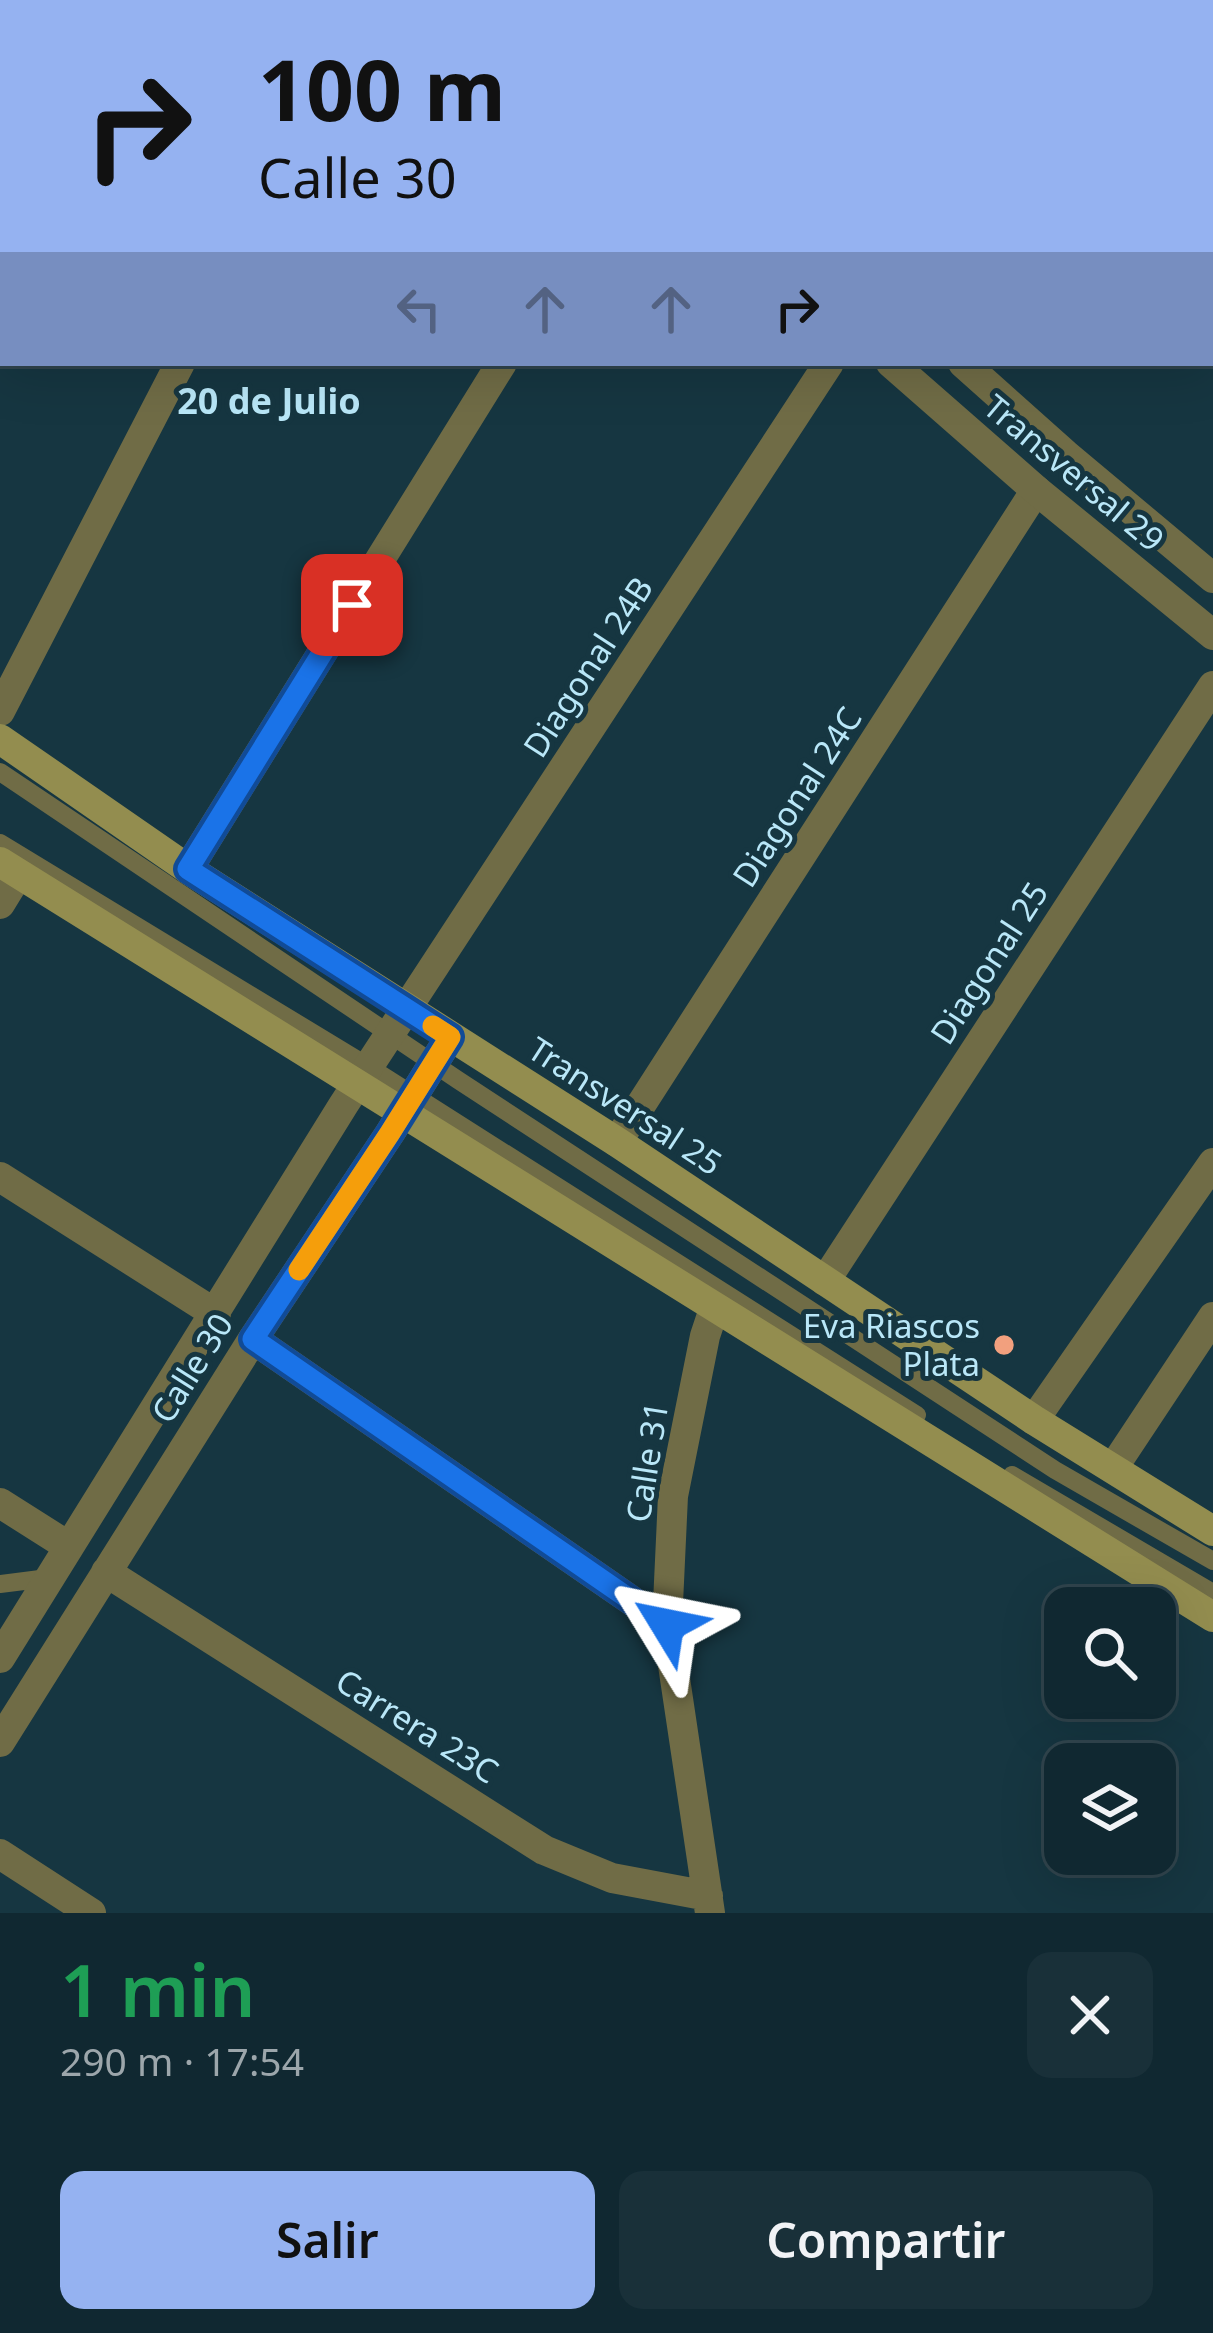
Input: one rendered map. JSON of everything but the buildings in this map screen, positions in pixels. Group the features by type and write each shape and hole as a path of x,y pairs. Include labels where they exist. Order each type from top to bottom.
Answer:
{"main road":[{"name":"Transversal 25","path":"0,739 441,1050 617,1142 1034,1420 1213,1531"},
{"path":"10,867 363,1076 714,1309 1213,1617"}],"street":[{"path":"0,711 178,366"},
{"path":"188,869 500,366"},
{"name":"Diagonal 24B","path":"399,1022 828,366"},
{"name":"Transversal 29","path":"894,366 1213,635"},
{"name":"Transversal 29","path":"966,366 1213,578"},
{"name":"Diagonal 24C","path":"617,1142 1036,490"},
{"name":"Diagonal 25","path":"825,1281 1213,686"},
{"path":"0,904 10,867"},
{"name":"Calle 30","path":"0,1658 399,1022"},
{"name":"Calle 30","path":"0,1742 441,1050"},
{"path":"1034,1420 1213,1162"},
{"path":"0,1177 216,1314"},
{"name":"Calle 31","path":"709,1905 667,1625 673,1496 714,1309"},
{"path":"1113,1468 1213,1317"},
{"path":"253,1339 667,1625"},
{"path":"0,1503 68,1546"},
{"name":"Carrera 23C","path":"106,1572 544,1850 612,1878 709,1905"},
{"path":"0,1854 91,1913"}],"lane":[{"path":"0,772 399,1022"},
{"path":"0,843 363,1076"},
{"path":"441,1050 1055,1470 1213,1561"},
{"path":"408,1105 1213,1593"},
{"path":"0,1584 48,1578"}],"slow traffic":[{"path":"299,1270 450,1037 433,1026"}],"place":[{"name":"Eva Riascos Plata","path":"1004,1345"}],"district":[{"name":"20 de Julio","path":"269,401"}],"route":[{"path":"352,605 188,869 450,1037 253,1339 667,1625"}]}
